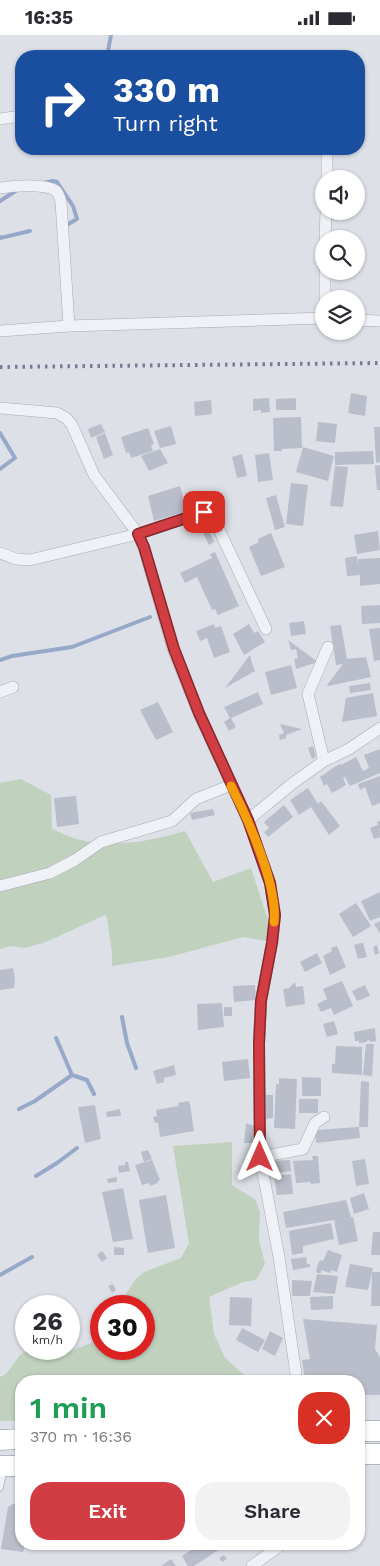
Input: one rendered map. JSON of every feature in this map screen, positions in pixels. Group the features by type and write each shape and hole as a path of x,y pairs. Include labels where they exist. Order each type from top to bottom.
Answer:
{"highway":[{"path":"365,1431 380,1431"},
{"path":"0,1439 15,1439"},
{"path":"365,1454 380,1454"}],"street":[{"path":"0,119 15,117"},
{"path":"326,155 327,170"},
{"path":"0,188 20,185 39,187 54,190 59,195 61,201 69,326"},
{"path":"0,331 69,326 315,318"},
{"path":"365,321 380,321"},
{"path":"0,408 58,413 66,418 72,425 94,475 138,534 144,547 174,649 199,713 248,820 270,883 275,915 272,943 261,1001 259,1044 260,1157 280,1257 296,1375"},
{"path":"0,553 16,559 30,560 138,534 201,513 211,514 266,629"},
{"path":"324,761 308,694 328,647"},
{"path":"0,692 13,687"},
{"path":"248,820 324,761 349,749 380,728"},
{"path":"0,886 50,873 75,860 101,842 172,821 196,799 231,785"},
{"path":"260,1157 303,1149 315,1123 324,1117"},
{"path":"252,1566 274,1550"}],"lane":[{"path":"0,1488 9,1466"}],"green space":[{"path":"21,779 51,795 52,829 71,837 91,842 131,843 185,831 213,882 251,868 268,920 266,941 243,937 169,957 112,966 112,952 105,915 46,942 25,948 10,946 0,949 0,783"},
{"path":"232,1142 232,1185 256,1200 260,1213 259,1240 265,1264 256,1280 243,1282 209,1297 214,1334 225,1358 244,1375 15,1375 15,1421 0,1421 0,1377 6,1374 16,1360 80,1360 80,1347 90,1343 90,1360 155,1360 155,1295 125,1295 135,1280 144,1272 181,1258 189,1243 173,1146"}],"building":[{"path":"351,393 367,396 365,416 348,413"},
{"path":"269,398 270,412 261,413 261,410 253,411 253,399"},
{"path":"296,398 296,410 276,410 276,399"},
{"path":"211,400 212,414 195,416 194,402"},
{"path":"301,417 302,448 274,451 273,418"},
{"path":"318,422 337,424 335,443 316,441"},
{"path":"101,424 105,432 91,438 88,429"},
{"path":"171,426 176,444 160,448 154,431"},
{"path":"374,427 380,427 380,462 376,463"},
{"path":"148,428 154,444 151,445 153,451 131,458 129,452 126,453 121,437"},
{"path":"105,433 113,455 104,459 96,437"},
{"path":"303,447 334,456 328,481 296,472"},
{"path":"160,449 168,463 149,471 141,456"},
{"path":"373,451 374,464 335,465 335,452"},
{"path":"269,453 273,480 258,482 255,455"},
{"path":"242,454 247,476 237,478 232,457"},
{"path":"380,465 380,490 377,490 375,466"},
{"path":"335,466 348,467 343,507 330,506"},
{"path":"291,483 308,485 303,526 286,524"},
{"path":"180,486 187,511 154,521 148,496"},
{"path":"192,494 194,502 188,503 186,496"},
{"path":"276,495 285,527 275,530 266,498"},
{"path":"205,522 214,542 209,545 199,525"},
{"path":"378,531 380,550 357,554 354,535"},
{"path":"271,533 285,567 261,576 249,547 259,542 258,539"},
{"path":"215,552 239,606 218,615 215,609 212,610 197,577 185,583 180,573 212,558 210,554"},
{"path":"357,556 358,566 358,559 380,558 380,584 360,586 360,575 347,576 345,558"},
{"path":"380,605 380,623 362,624 361,606"},
{"path":"304,621 306,634 291,636 289,623"},
{"path":"214,624 215,628 221,626 230,652 214,658 207,638 200,641 196,631"},
{"path":"249,624 254,633 258,631 265,642 244,655 233,634"},
{"path":"341,625 347,659 366,657 371,677 328,686 343,664 336,665 330,626"},
{"path":"380,628 380,660 374,661 369,629"},
{"path":"288,640 318,662 296,669 294,659 298,658 296,649 291,650"},
{"path":"250,655 255,671 225,688"},
{"path":"291,665 297,688 271,695 265,672"},
{"path":"370,683 371,690 350,693 349,686"},
{"path":"258,692 263,704 231,718 236,727 229,731 224,722 230,718 224,707"},
{"path":"373,693 377,716 342,722 346,698"},
{"path":"158,702 173,732 156,740 140,710"},
{"path":"280,724 302,729 286,735 286,738 280,740 279,735 284,733"},
{"path":"313,746 316,757 312,759 308,748"},
{"path":"380,749 380,773 350,786 345,777 343,778 346,785 332,793 327,784 324,786 320,777 336,766 356,757 363,771 369,768 364,755"},
{"path":"380,776 380,803 372,806 365,787 360,790 358,784"},
{"path":"308,788 318,804 321,801 340,826 329,835 311,807 299,815 290,800"},
{"path":"76,796 79,824 57,827 54,798"},
{"path":"284,805 293,817 268,837 264,832 269,828 264,822"},
{"path":"213,809 215,815 192,820 190,813"},
{"path":"380,821 380,837 374,839 370,828 378,825 377,822"},
{"path":"380,892 380,917 370,921 361,901"},
{"path":"356,903 371,926 353,937 339,914"},
{"path":"380,921 380,933 374,924"},
{"path":"363,943 367,957 358,959 354,945"},
{"path":"377,945 379,953 375,955 373,947"},
{"path":"337,946 346,967 330,975 323,956 332,951 331,948"},
{"path":"317,953 322,963 305,972 300,962"},
{"path":"13,968 14,988 0,990 0,970"},
{"path":"342,981 353,1006 334,1015 331,1008 321,1012 317,1004 327,999 323,989"},
{"path":"295,982 296,987 303,986 305,1004 286,1007 283,989 289,988"},
{"path":"255,985 256,1000 234,1002 233,986"},
{"path":"365,985 370,996 357,1001 352,991"},
{"path":"222,1003 224,1027 198,1030 197,1004"},
{"path":"224,1007 232,1007 232,1016 224,1016"},
{"path":"334,1021 338,1034 327,1037 323,1024"},
{"path":"375,1028 376,1041 370,1042 370,1040 359,1043 359,1041 355,1041 354,1032"},
{"path":"366,1044 374,1044 372,1076 363,1075"},
{"path":"336,1046 362,1047 362,1075 332,1073 332,1064 335,1064"},
{"path":"248,1059 250,1078 224,1081 222,1062"},
{"path":"174,1065 176,1075 164,1078 164,1082 157,1084 153,1071"},
{"path":"302,1077 321,1078 321,1096 302,1096"},
{"path":"279,1078 297,1079 295,1129 274,1128 276,1084 279,1084"},
{"path":"361,1081 369,1082 368,1127 359,1127"},
{"path":"266,1095 273,1095 273,1118 266,1119"},
{"path":"299,1099 318,1099 318,1113 299,1113"},
{"path":"188,1101 194,1131 160,1137 158,1123 155,1123 153,1117 157,1116 156,1110 179,1106 178,1103"},
{"path":"95,1105 101,1139 85,1143 78,1107"},
{"path":"120,1109 121,1116 107,1117 106,1112"},
{"path":"246,1123 254,1126 253,1143 244,1143"},
{"path":"359,1127 360,1138 316,1143 315,1130"},
{"path":"148,1150 152,1159 144,1162 141,1152"},
{"path":"312,1156 318,1156 320,1183 296,1183 293,1161 313,1160"},
{"path":"365,1159 369,1184 356,1186 352,1161"},
{"path":"152,1160 160,1180 158,1183 150,1186 149,1183 142,1185 135,1165"},
{"path":"290,1160 291,1171 275,1173 274,1161"},
{"path":"125,1162 128,1162 130,1171 119,1173 118,1166 125,1165"},
{"path":"291,1174 293,1194 277,1195 274,1176"},
{"path":"117,1177 117,1182 108,1183 107,1179"},
{"path":"123,1188 133,1239 113,1242 102,1192"},
{"path":"364,1193 369,1209 354,1214 350,1198"},
{"path":"166,1195 175,1248 148,1253 139,1200"},
{"path":"346,1200 351,1217 353,1217 358,1241 339,1245 334,1220 286,1228 283,1212"},
{"path":"331,1223 334,1239 303,1246 303,1253 292,1255 289,1231"},
{"path":"373,1232 380,1232 380,1255 371,1255"},
{"path":"114,1247 124,1248 124,1255 114,1255"},
{"path":"328,1250 342,1255 337,1272 331,1270 330,1273 321,1270 321,1273 317,1273 318,1264 320,1260 323,1261"},
{"path":"102,1251 107,1258 102,1262 97,1255"},
{"path":"306,1257 307,1264 310,1264 310,1267 293,1270 291,1259"},
{"path":"350,1264 373,1268 368,1290 345,1287"},
{"path":"372,1272 380,1272 380,1306 371,1306"},
{"path":"317,1274 338,1276 335,1294 313,1292"},
{"path":"292,1280 312,1281 310,1296 292,1296"},
{"path":"113,1284 116,1290 112,1293 108,1286"},
{"path":"333,1296 333,1309 311,1310 310,1297"},
{"path":"230,1297 252,1298 251,1326 229,1325"},
{"path":"303,1319 377,1325 375,1349 380,1357 380,1395 365,1395 365,1375 304,1375 302,1360 310,1359"},
{"path":"242,1328 265,1340 258,1352 236,1340"},
{"path":"270,1331 283,1338 275,1356 262,1349"},
{"path":"15,1504 15,1550 24,1550 23,1552 1,1549 8,1507"},
{"path":"191,1550 218,1550 194,1566 188,1566 182,1556"},
{"path":"224,1555 227,1559 222,1562 219,1558"},
{"path":"171,1559 176,1566 161,1566"}],"waterway":[{"path":"108,50 111,35"},
{"path":"43,183 57,182 73,206 77,219 65,226"},
{"path":"0,201 17,190"},
{"path":"0,237 30,231"},
{"path":"0,433 15,458 0,469"},
{"path":"0,660 12,656 72,647 150,617"},
{"path":"122,1017 127,1043 136,1068"},
{"path":"56,1038 72,1075"},
{"path":"19,1109 35,1101 72,1075 87,1080 94,1094"},
{"path":"36,1176 77,1148"},
{"path":"0,1275 32,1257"}],"railway":[{"path":"0,367 380,363"}],"slow traffic":[{"path":"231,786 248,820 270,883 275,915 274,922"}],"route":[{"path":"204,512 138,534 144,547 174,649 199,713 248,820 270,883 275,915 272,943 261,1001 259,1044 260,1157"}]}
